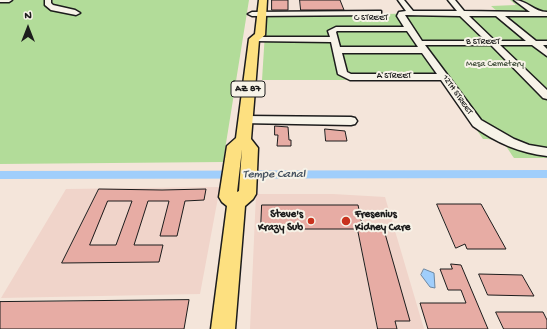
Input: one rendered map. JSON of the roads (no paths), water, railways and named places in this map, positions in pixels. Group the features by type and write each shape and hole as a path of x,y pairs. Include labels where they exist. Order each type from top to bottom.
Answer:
{"main road":[{"name":"AZ 87","path":"252,21 260,35 263,0"},
{"name":"AZ 87","path":"223,329 235,146 242,140 245,120 252,21"},
{"path":"233,183 247,194 250,148 242,140"}],"street":[{"path":"0,0 9,0"},
{"path":"48,0 48,4 55,9 70,10 76,13"},
{"name":"12TH STREET","path":"401,0 406,14 401,16 477,123 484,129 533,152 547,152"},
{"path":"451,0 463,14 547,96"},
{"path":"517,0 547,21"},
{"path":"252,21 262,14 378,13"},
{"path":"406,14 547,14"},
{"path":"498,14 547,53"},
{"name":"C STREET","path":"252,21 333,37 336,30 410,30"},
{"path":"333,37 337,50 424,50"},
{"name":"B STREET","path":"419,42 547,43"},
{"name":"A STREET","path":"337,50 343,74 350,77 445,77"},
{"path":"245,120 351,121"}],"water":[{"path":"424,269 434,273 435,288 430,287 421,275"}],"waterway":[{"name":"Tempe Canal","path":"0,175 547,174"}],"place":[{"name":"Steve's Krazy Sub","path":"311,221"},
{"name":"Fresenius Kidney Care","path":"346,221"}],"park label":[{"name":"Mesa Cemetery","path":"495,65"}]}
